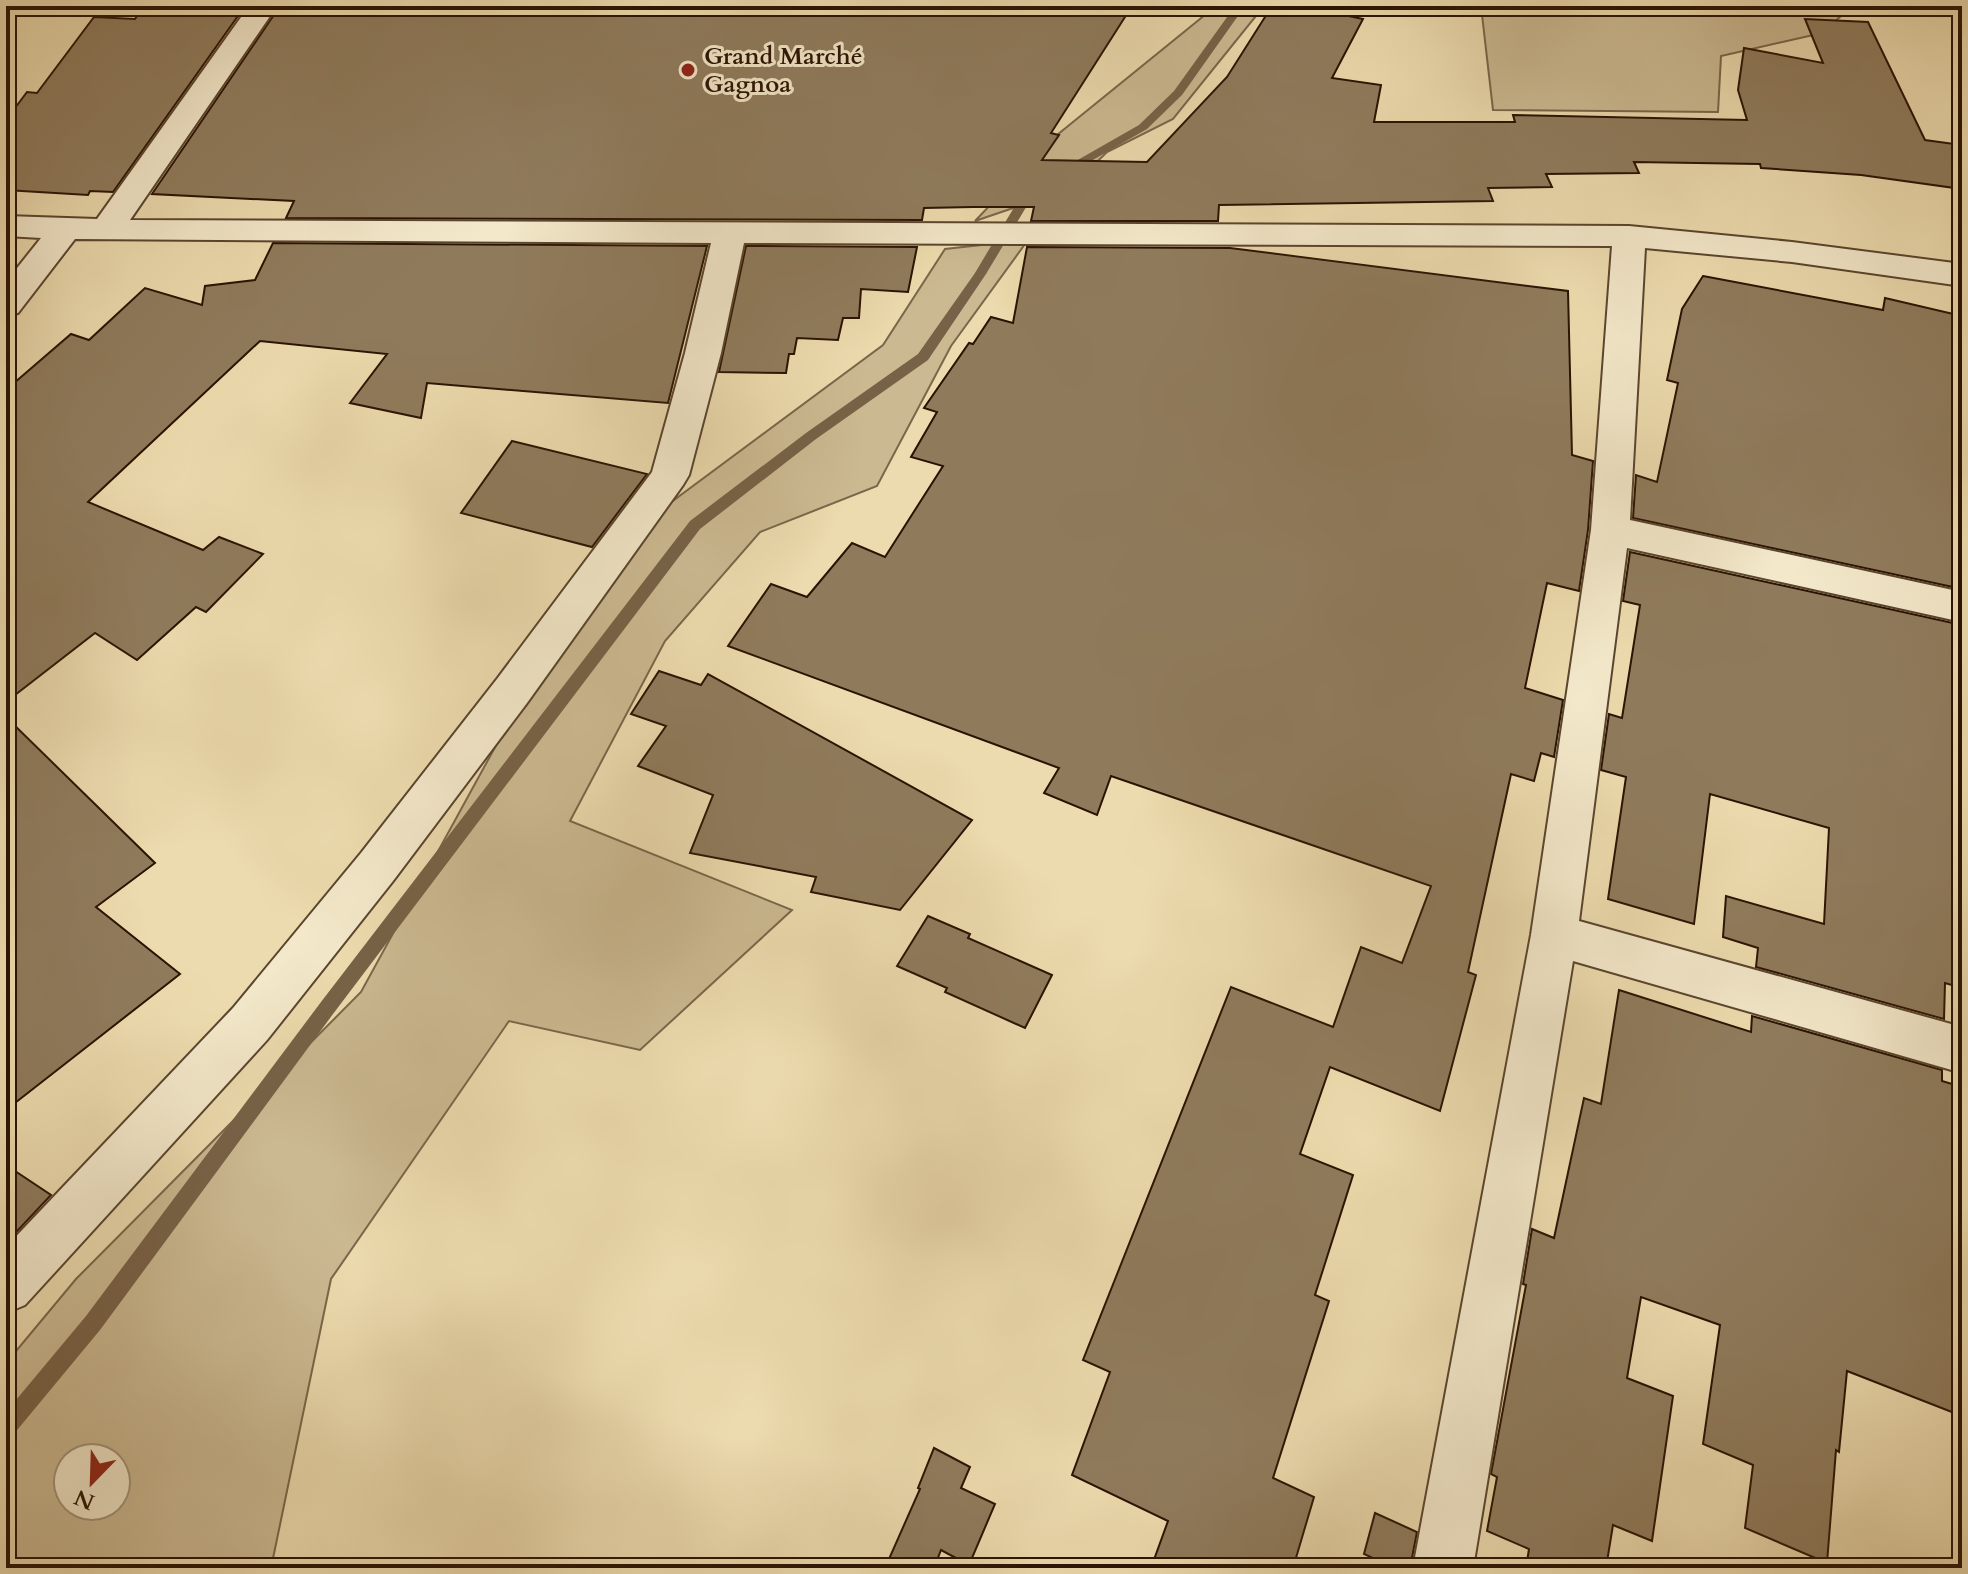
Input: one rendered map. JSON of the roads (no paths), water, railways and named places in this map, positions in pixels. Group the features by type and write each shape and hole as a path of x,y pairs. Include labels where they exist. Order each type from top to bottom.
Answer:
{"street":[{"path":"106,230 263,6"},
{"path":"6,226 106,230 1629,236 1792,252 1962,275"},
{"path":"6,305 66,228"},
{"path":"6,1286 202,1078 296,968 512,691 670,475 703,353 730,231"},
{"path":"1443,1568 1554,935 1610,530 1629,236"},
{"path":"1610,530 1962,607"},
{"path":"1554,935 1962,1050"}],"waterway":[{"path":"1066,171 1143,127 1178,93 1240,6"},
{"path":"6,1428 93,1323 327,1008 695,525 811,436 923,357 980,274 1031,189"}],"place":[{"name":"Grand Marché Gagnoa","path":"688,70"}]}
